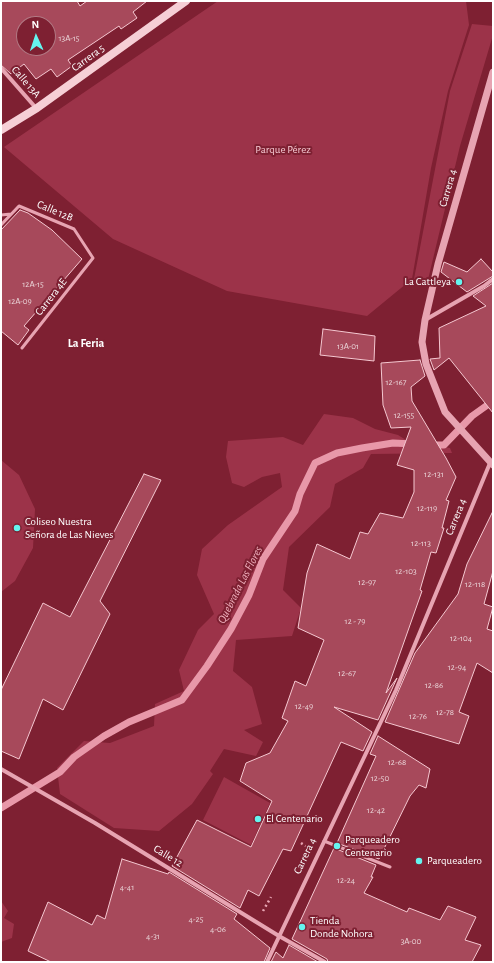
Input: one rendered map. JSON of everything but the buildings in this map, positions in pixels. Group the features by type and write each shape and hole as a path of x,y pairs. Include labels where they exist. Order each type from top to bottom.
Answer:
{"main road":[{"name":"Carrera 5","path":"1,130 37,108 186,1"}],"street":[{"name":"Calle 13A","path":"1,68 37,108"},
{"name":"Carrera 4","path":"268,962 396,690 492,464 445,412 426,364 422,342 425,320 438,264 493,72"},
{"path":"425,320 484,286 493,279"},
{"name":"Calle 12","path":"1,769 95,823 279,936 325,962"}],"lane":[{"name":"Calle 12B","path":"11,214 19,206 74,229 93,258"},
{"path":"1,215 11,214"},
{"path":"1,224 11,214"},
{"name":"Carrera 4E","path":"22,348 93,258"},
{"path":"324,841 390,867"}],"green space":[{"name":"Parque Pérez","path":"218,1 466,1 469,25 448,91 431,168 412,279 367,316 227,291 113,239 4,147"},
{"path":"472,24 493,26 493,35 460,146 427,284 414,279 450,91"},
{"path":"324,414 353,418 375,429 398,435 406,440 450,448 452,453 371,454 363,468 335,484 330,507 289,547 283,590 301,608 292,636 236,640 233,671 252,687 262,724 244,730 263,742 256,756 224,749 210,771 213,774 192,804 159,831 114,828 60,794 57,768 84,741 110,743 154,726 155,704 184,691 179,670 198,630 214,614 197,575 202,549 228,525 282,487 280,473 262,477 244,487 232,483 226,457 228,441 283,437 303,445"},
{"name":"Coliseo Nuestra Señora de Las Nieves","path":"1,460 19,475 35,509 33,548 15,581 1,592"},
{"path":"224,777 270,803 251,845 203,820"},
{"path":"1,901 8,911 4,918 14,924 12,938 1,942"}],"waterway":[{"name":"Quebrada Las Flores","path":"429,445 444,445 472,416 493,401"},
{"name":"Quebrada Las Flores","path":"1,808 60,772 74,757 104,736 129,722 182,700 207,666 231,629 249,595 263,559 295,511 300,494 315,463 337,453 362,448 393,443 414,444"}],"place":[{"name":"La Cattleya","path":"459,282"},
{"name":"Coliseo Nuestra Señora de Las Nieves","path":"17,528"},
{"name":"El Centenario","path":"258,819"},
{"name":"Parqueadero Centenario","path":"337,846"},
{"name":"Parqueadero","path":"419,861"},
{"name":"Tienda Donde Nohora","path":"302,927"}],"district":[{"name":"La Feria","path":"86,343"}]}
